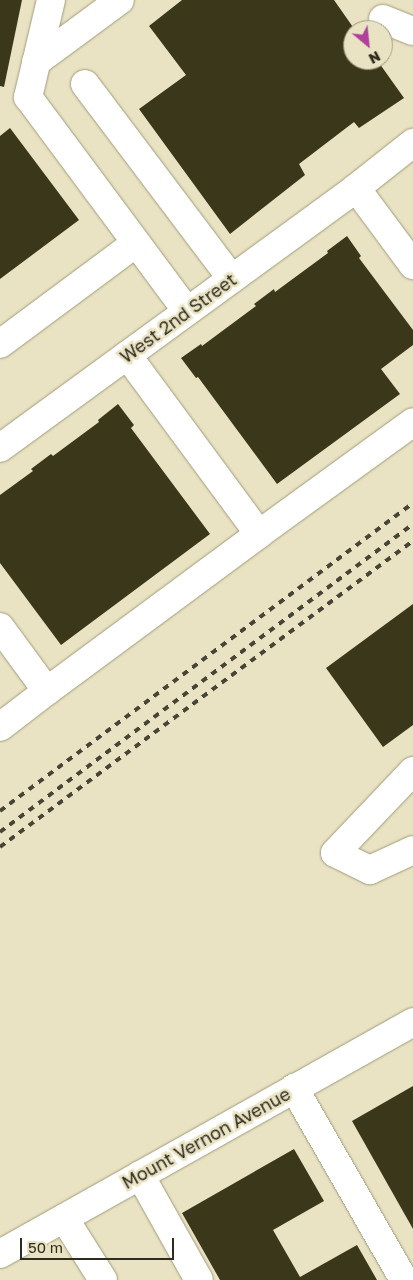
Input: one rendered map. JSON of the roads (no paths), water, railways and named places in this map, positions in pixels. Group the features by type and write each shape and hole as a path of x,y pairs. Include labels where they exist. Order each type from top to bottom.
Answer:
{"street":[{"path":"51,0 28,97 187,311"},
{"path":"36,62 120,0"},
{"path":"383,18 413,31"},
{"path":"85,84 232,278"},
{"name":"West 2nd Street","path":"0,448 356,188 413,143"},
{"path":"356,188 413,265"},
{"path":"0,344 136,243"},
{"path":"127,355 259,534"},
{"path":"0,727 413,422"},
{"path":"0,626 47,691"},
{"path":"413,771 335,853 370,870 413,850"},
{"name":"Mount Vernon Avenue","path":"0,1254 413,1022"},
{"path":"294,1088 404,1280"},
{"path":"140,1176 199,1280"},
{"path":"64,1218 103,1280"}],"railway":[{"path":"0,811 413,503"},
{"path":"0,832 413,524"},
{"path":"0,847 413,541"}]}
